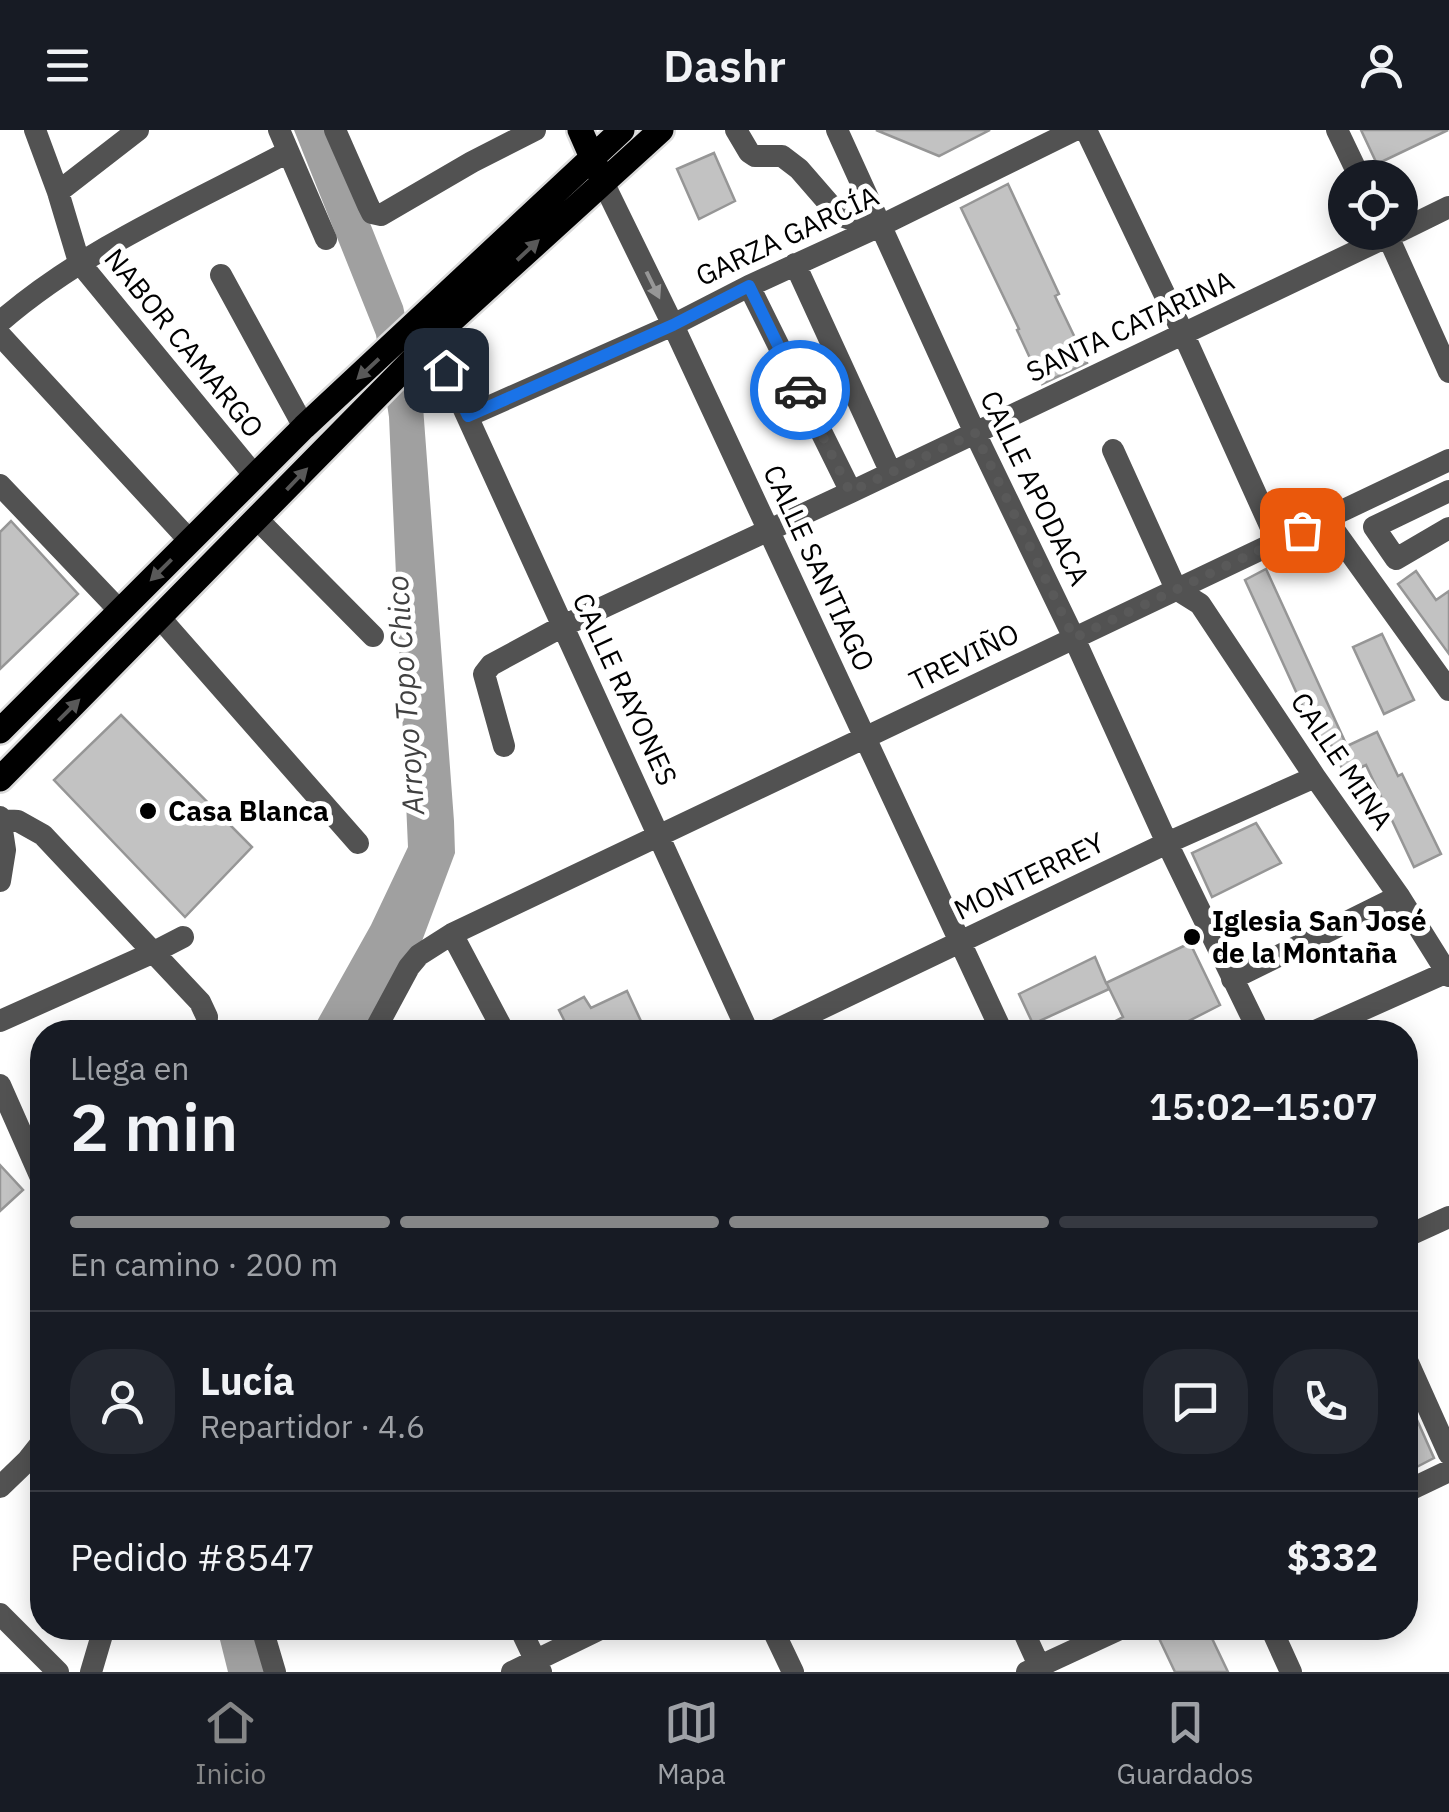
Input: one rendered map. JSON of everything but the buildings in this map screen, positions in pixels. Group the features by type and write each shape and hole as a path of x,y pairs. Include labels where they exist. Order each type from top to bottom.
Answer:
{"main road":[{"name":"CALLE SANTIAGO","path":"580,130 604,182"},
{"path":"0,732 304,426 622,130"},
{"path":"0,779 450,322 660,130"}],"street":[{"name":"NABOR CAMARGO","path":"35,130 79,262 255,476"},
{"path":"335,130 372,212 386,213 536,130"},
{"path":"736,130 755,156 782,156 799,169 844,217 878,227"},
{"name":"CALLE APODACA","path":"836,130 878,227 1253,1020"},
{"name":"GARZA GARCÍA","path":"468,416 673,325 1075,130"},
{"path":"1086,130 1184,333 1277,541"},
{"path":"1337,130 1351,160"},
{"path":"58,192 132,132"},
{"path":"0,322 34,292 79,262 283,141 326,240"},
{"name":"CALLE SANTIAGO","path":"604,182 996,1020"},
{"name":"SANTA CATARINA","path":"1418,221 1449,207"},
{"name":"SANTA CATARINA","path":"504,746 484,674 491,665 562,626 1357,250"},
{"path":"1399,250 1449,372"},
{"path":"795,264 890,473"},
{"path":"221,275 304,426"},
{"path":"749,286 850,492"},
{"path":"0,335 190,542"},
{"name":"CALLE RAYONES","path":"446,370 743,1020"},
{"path":"1113,450 1176,590"},
{"name":"TREVIÑO","path":"380,1020 409,967 419,955 452,934 1449,460"},
{"path":"0,485 120,611"},
{"path":"1449,491 1374,527 1396,559 1449,528"},
{"path":"1326,518 1449,690"},
{"path":"257,520 372,636"},
{"name":"CALLE MINA","path":"1176,590 1200,604 1448,974"},
{"path":"160,618 358,843"},
{"name":"MONTERREY","path":"797,1020 1167,842 1315,778"},
{"path":"0,881 5,850 0,818 18,821 42,836 200,1002 206,1020"},
{"path":"1232,978 1399,896"},
{"path":"452,934 498,1020"},
{"path":"0,1021 184,936"},
{"path":"1341,1020 1448,974"},
{"path":"0,1085 30,1132"},
{"path":"1418,1231 1449,1217"},
{"path":"1418,1385 1449,1454"},
{"path":"0,1487 30,1457"},
{"path":"1418,1486 1449,1471"},
{"path":"0,1614 58,1672"},
{"path":"91,1672 100,1640"},
{"path":"266,1640 276,1672"},
{"path":"526,1640 538,1666"},
{"path":"512,1672 538,1666 582,1640"},
{"path":"778,1640 793,1672"},
{"path":"1026,1640 1036,1670 1097,1640"},
{"path":"1276,1640 1291,1672"}],"water":[{"name":"Arroyo Topo Chico","path":"294,130 333,130 403,306 422,393 455,853 416,957 382,1020 318,1020 371,925 408,847 389,417 376,335"},
{"path":"220,1640 268,1640 277,1672 228,1672"}],"way so far":[{"path":"800,390 850,492 975,433 1074,638 1302,530"}],"place":[{"name":"Casa Blanca","path":"148,811"},
{"name":"Iglesia San José de la Montaña","path":"1192,937"}],"route":[{"path":"446,370 468,416 673,325 749,286 800,390"}]}
